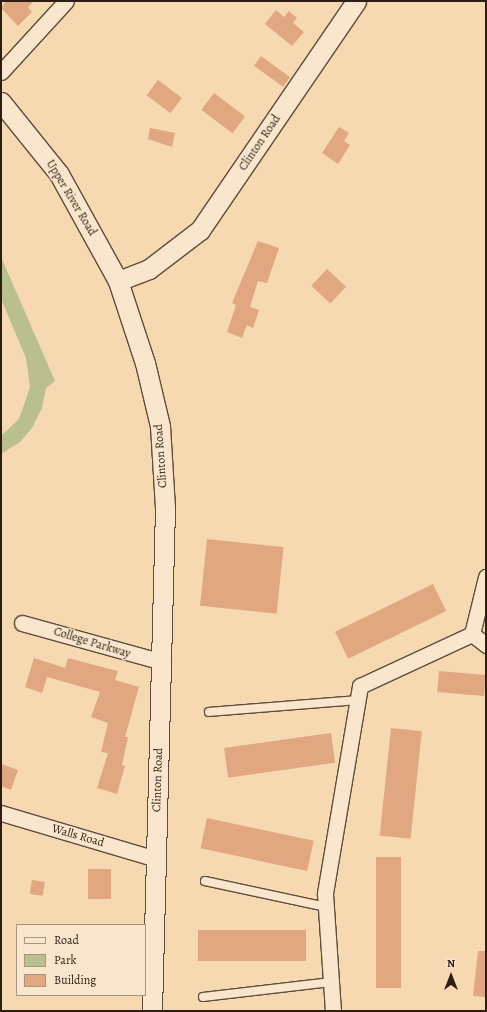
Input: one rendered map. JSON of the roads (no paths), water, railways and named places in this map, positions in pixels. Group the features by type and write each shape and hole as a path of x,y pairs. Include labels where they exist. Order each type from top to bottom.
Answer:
{"street":[{"path":"1,72 66,1"},
{"name":"Clinton Road","path":"152,1011 165,508 160,426 145,363 118,281 149,269 200,230 356,1"},
{"name":"Upper River Road","path":"1,102 59,174 118,281"},
{"path":"472,634 486,578"},
{"name":"College Parkway","path":"22,623 162,662"},
{"path":"472,634 486,645"},
{"path":"333,1011 325,893 360,686 472,634"},
{"name":"Walls Road","path":"1,813 156,859"}],"lane":[{"path":"209,712 358,700"},
{"path":"205,881 326,907"},
{"path":"203,997 331,982"}]}
